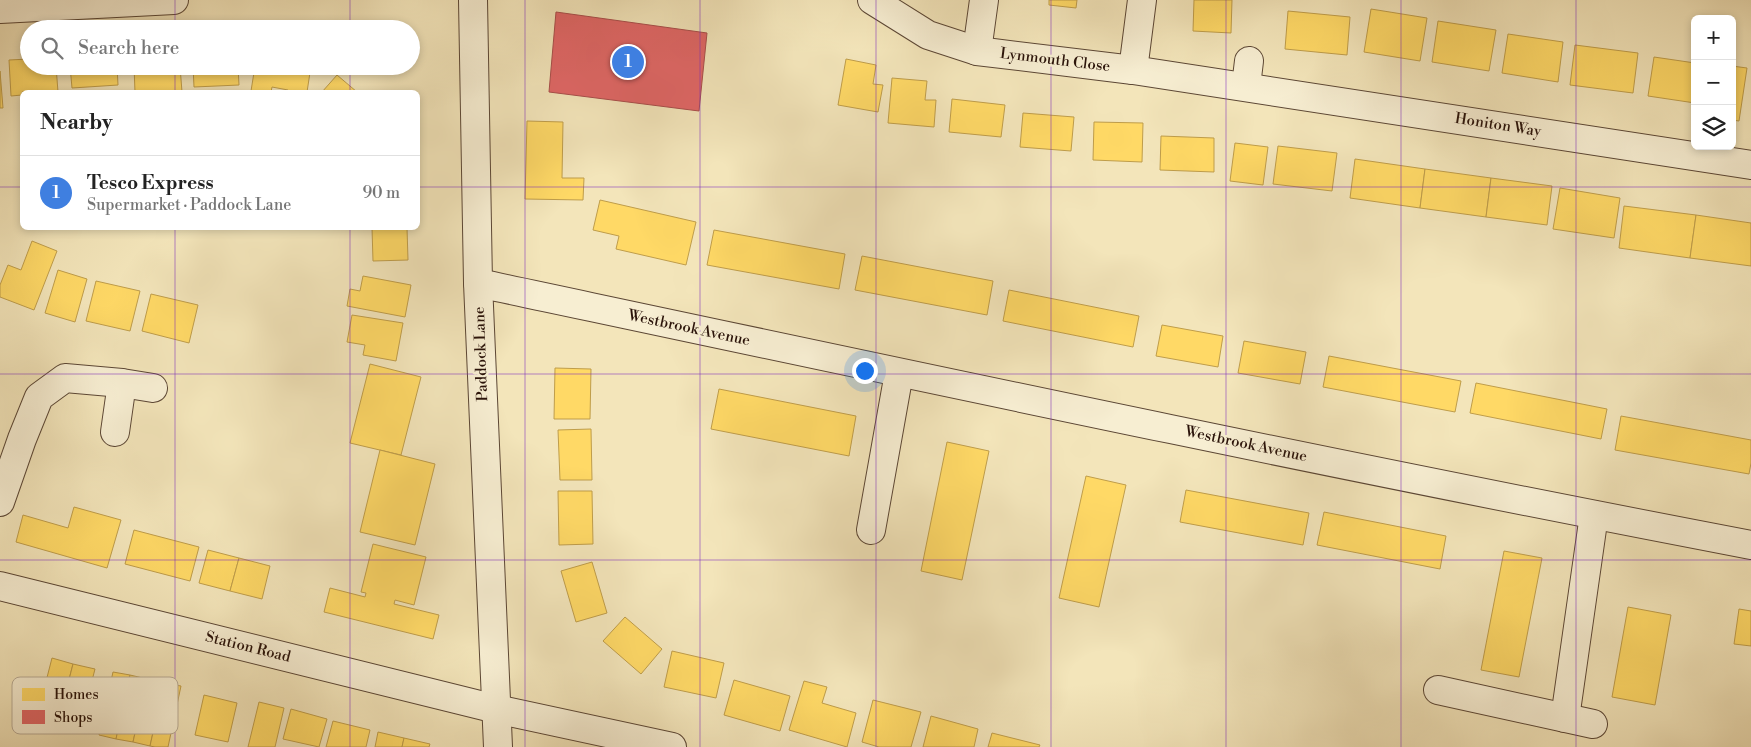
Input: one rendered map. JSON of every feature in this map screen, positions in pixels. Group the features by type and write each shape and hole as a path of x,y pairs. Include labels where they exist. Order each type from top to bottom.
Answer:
{"street":[{"path":"0,9 174,0"},
{"name":"Paddock Lane","path":"473,0 478,283 498,747"},
{"name":"Lynmouth Close","path":"872,0 928,35 977,51 1133,70"},
{"path":"977,51 984,0"},
{"path":"1133,70 1142,0"},
{"name":"Honiton Way","path":"1133,70 1247,74 1751,164"},
{"name":"Westbrook Avenue","path":"478,283 899,373 1594,515 1751,545"},
{"path":"871,530 899,373"},
{"path":"0,502 39,397 65,378 153,388"},
{"path":"115,432 122,383"},
{"path":"1565,718 1594,515"},
{"name":"Station Road","path":"0,586 496,708 672,747"},
{"path":"1438,690 1593,724"}],"building: Homes":[{"path":"1049,0 1077,0 1076,8 1049,5"},
{"path":"1194,0 1232,0 1231,33 1193,31"},
{"path":"1371,9 1427,18 1420,61 1364,52"},
{"path":"1288,11 1350,17 1347,55 1285,49"},
{"path":"1438,21 1496,30 1489,71 1432,62"},
{"path":"1508,34 1563,42 1558,82 1502,73"},
{"path":"1575,45 1638,53 1633,93 1570,85"},
{"path":"1654,57 1691,62 1691,102 1648,96"},
{"path":"20,59 20,75 57,75 58,90 20,90 20,95 11,96 9,60"},
{"path":"846,59 876,65 873,84 883,85 878,112 838,105"},
{"path":"1736,67 1747,68 1739,121 1736,121"},
{"path":"0,71 3,108 0,108"},
{"path":"71,75 117,75 118,85 72,88"},
{"path":"134,75 181,75 182,90 135,90"},
{"path":"193,75 238,75 239,85 194,87"},
{"path":"254,75 310,75 307,90 288,90 272,87 271,90 251,90"},
{"path":"337,75 355,90 324,90"},
{"path":"892,78 927,81 925,100 936,100 934,127 888,123"},
{"path":"952,99 1005,105 1001,137 949,132"},
{"path":"1023,113 1074,117 1071,151 1020,147"},
{"path":"527,121 563,122 562,178 584,178 583,200 525,199"},
{"path":"1094,122 1143,123 1142,162 1093,160"},
{"path":"1161,136 1214,138 1214,172 1160,170"},
{"path":"1235,143 1268,147 1263,185 1230,181"},
{"path":"1278,146 1337,153 1332,191 1273,184"},
{"path":"1355,159 1425,169 1420,208 1350,198"},
{"path":"1425,169 1491,178 1486,217 1420,208"},
{"path":"1491,178 1552,186 1547,225 1486,217"},
{"path":"1560,188 1620,198 1614,238 1553,229"},
{"path":"600,200 696,222 686,265 616,249 619,236 593,230"},
{"path":"1624,206 1696,215 1690,258 1619,248"},
{"path":"1696,215 1751,223 1751,266 1690,258"},
{"path":"372,230 407,230 408,260 373,261"},
{"path":"714,230 845,254 839,289 707,265"},
{"path":"32,241 57,251 34,310 0,297 0,285 8,265 21,270"},
{"path":"862,256 993,281 987,315 855,290"},
{"path":"58,270 87,279 75,322 45,313"},
{"path":"363,276 411,285 405,317 347,306 350,289 360,291"},
{"path":"96,281 140,291 130,331 86,321"},
{"path":"1009,290 1139,316 1133,347 1003,321"},
{"path":"151,294 198,305 189,343 142,331"},
{"path":"352,315 403,323 396,361 363,355 365,345 347,342"},
{"path":"1162,325 1223,336 1218,367 1156,356"},
{"path":"1244,341 1306,352 1300,384 1238,373"},
{"path":"1329,356 1461,381 1455,412 1323,387"},
{"path":"370,364 421,377 401,455 350,443"},
{"path":"555,368 591,369 590,419 554,419"},
{"path":"1476,383 1607,409 1601,439 1470,413"},
{"path":"719,389 856,416 849,456 711,429"},
{"path":"1621,416 1751,440 1749,474 1615,450"},
{"path":"591,429 592,480 560,480 558,430"},
{"path":"947,442 989,451 962,580 921,571"},
{"path":"380,450 435,464 415,545 360,532"},
{"path":"1086,476 1126,485 1099,607 1059,598"},
{"path":"1186,490 1309,513 1303,545 1180,522"},
{"path":"558,491 592,491 593,544 559,545"},
{"path":"74,507 121,520 107,568 16,542 23,515 68,528"},
{"path":"1324,512 1446,536 1440,569 1317,545"},
{"path":"134,530 199,547 190,581 125,564"},
{"path":"373,544 426,557 414,605 395,600 394,604 439,615 433,639 324,612 330,588 365,597 366,593 361,592"},
{"path":"208,550 239,558 230,591 199,583"},
{"path":"1504,551 1542,558 1519,677 1481,670"},
{"path":"239,558 270,566 262,599 230,591"},
{"path":"592,562 607,613 576,622 561,571"},
{"path":"1628,607 1671,615 1655,705 1612,697"},
{"path":"1739,609 1751,611 1751,646 1734,644"},
{"path":"625,617 662,649 641,674 603,641"},
{"path":"672,651 724,663 716,698 664,687"},
{"path":"52,658 73,664 70,677 47,677"},
{"path":"73,664 95,669 93,677 70,677"},
{"path":"113,672 130,675 130,677 112,677"},
{"path":"734,680 790,696 780,731 724,715"},
{"path":"804,681 827,687 822,703 856,713 847,747 789,730"},
{"path":"178,685 181,686 178,700"},
{"path":"204,695 237,703 228,742 195,735"},
{"path":"873,700 921,712 911,747 879,747 862,742"},
{"path":"259,702 284,708 275,747 248,747"},
{"path":"291,709 327,719 319,747 283,739"},
{"path":"931,716 978,729 974,747 923,747"},
{"path":"333,721 370,730 366,747 326,747"},
{"path":"378,732 404,738 402,747 375,747"},
{"path":"992,733 1040,745 1039,747 988,747"},
{"path":"99,734 117,734 116,739"},
{"path":"117,734 135,734 133,742 116,739"},
{"path":"135,734 153,734 150,746 133,742"},
{"path":"153,734 171,734 168,747 150,746"},
{"path":"404,738 430,744 429,747 402,747"}],"building: Shops":[{"path":"556,12 707,33 699,111 549,92"}],"place":[{"name":"Tesco Express","path":"628,62"}]}
